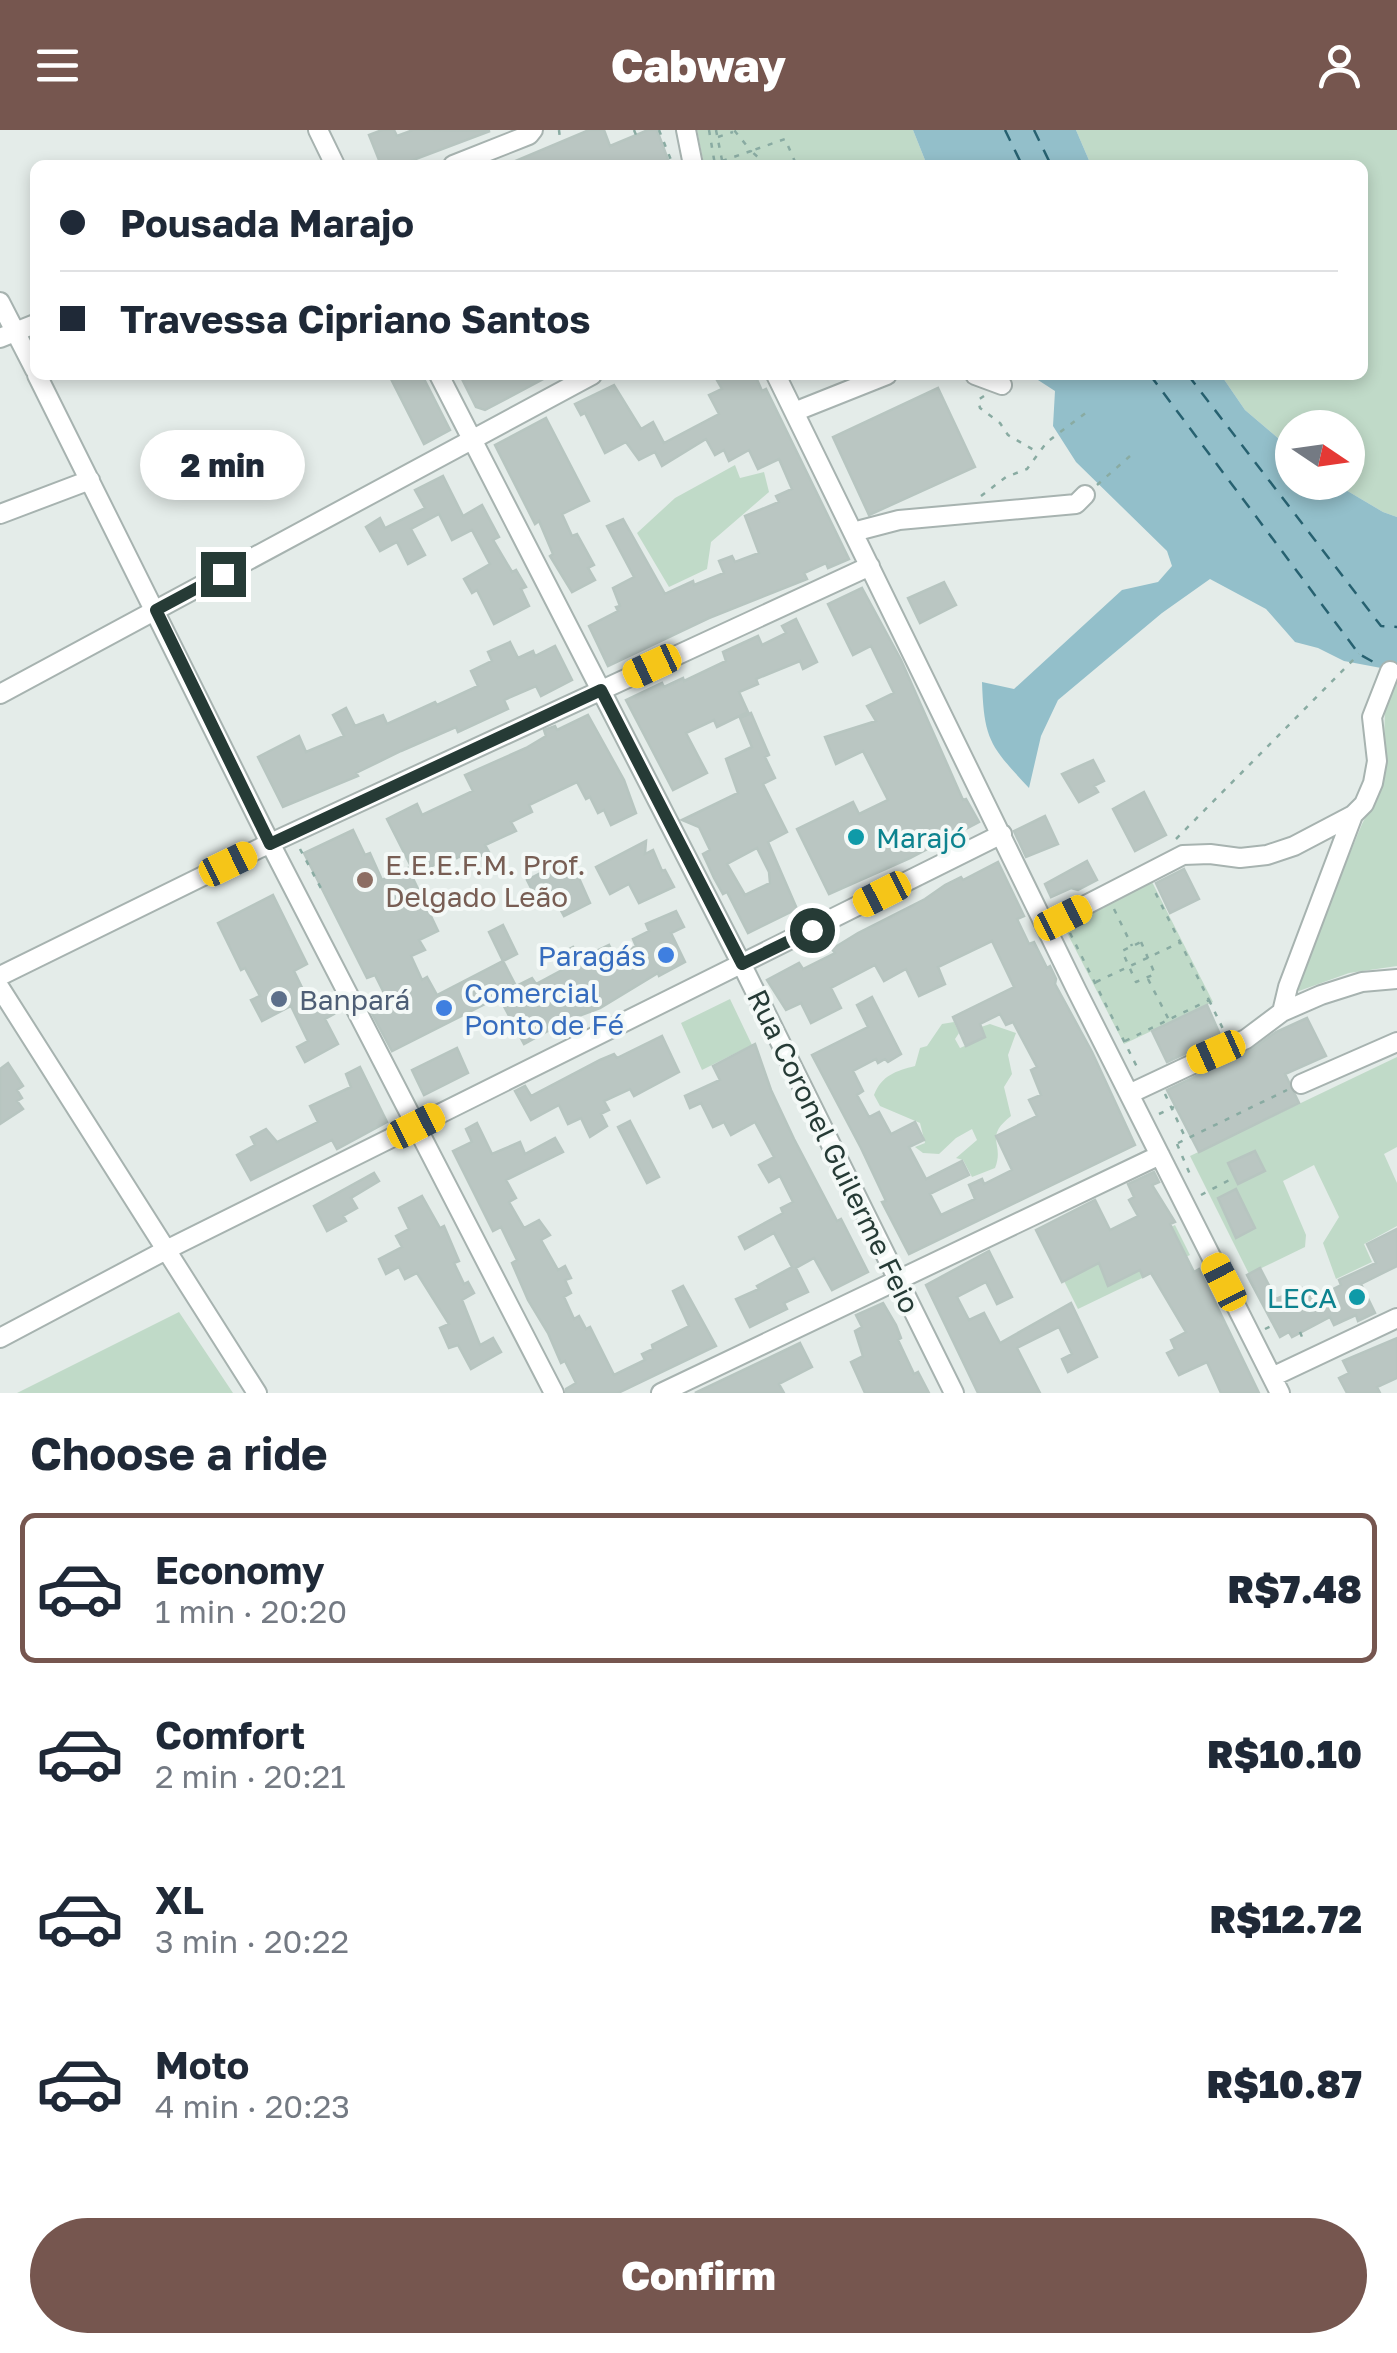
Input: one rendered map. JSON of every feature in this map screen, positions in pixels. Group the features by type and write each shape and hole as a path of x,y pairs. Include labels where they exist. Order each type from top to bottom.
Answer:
{"street":[{"path":"318,130 333,160"},
{"path":"686,130 692,160"},
{"path":"465,160 531,133"},
{"path":"0,302 8,334 30,365"},
{"path":"40,380 270,844 554,1393"},
{"name":"Rua Coronel Guilerme Feio","path":"442,380 742,964 954,1393"},
{"path":"0,694 583,380"},
{"path":"778,380 1045,926 1276,1385 1397,1318"},
{"path":"794,412 875,380"},
{"path":"990,380 1002,384"},
{"path":"0,514 90,480"},
{"path":"853,532 899,520 1076,504 1086,495"},
{"path":"0,976 270,844 870,566"},
{"path":"1045,926 1146,880 1182,856 1267,855 1294,846 1353,815 1364,804 1374,782 1377,762 1372,717 1390,671"},
{"path":"1282,1012 1353,815"},
{"path":"0,1338 166,1250 1002,834"},
{"path":"1129,1094 1246,1039 1282,1012 1320,995 1362,982 1397,979"},
{"path":"0,988 257,1393"},
{"path":"1301,1084 1397,1042"},
{"path":"661,1393 1160,1155"}],"path":[{"path":"559,130 560,139"},
{"path":"659,130 670,160"},
{"path":"709,130 714,160"},
{"path":"716,130 722,160"},
{"path":"718,136 734,131 761,160"},
{"path":"730,160 785,139 794,160"},
{"path":"1002,384 978,400 980,408 1000,423 1008,436 1039,453"},
{"path":"962,515 1006,477 1027,469 1047,442 1092,408"},
{"path":"1086,495 1130,456"},
{"path":"1173,842 1359,654"},
{"path":"300,847 323,892"},
{"path":"1146,880 1225,1035"},
{"path":"1111,903 1132,946"},
{"path":"1068,926 1142,1076 1153,1070 1185,1138"},
{"path":"1141,942 1148,958 1155,974 1136,982 1122,951 1141,942"},
{"path":"1095,982 1180,942"},
{"path":"1147,978 1169,1020"},
{"path":"1125,1041 1210,1000"},
{"path":"1160,1155 1185,1138 1301,1084"},
{"path":"1157,1114 1173,1107"},
{"path":"1177,1144 1192,1178"},
{"path":"1196,1198 1235,1177"},
{"path":"1264,1330 1273,1325"},
{"path":"1300,1332 1307,1348"}],"green space":[{"path":"697,130 913,130 925,160 703,160"},
{"path":"1076,130 1397,130 1397,517 1363,500 1365,410 1275,410 1275,436 1245,410 1224,380 1368,380 1368,160 1089,160"},
{"path":"735,465 740,478 764,472 769,492 711,542 707,569 669,587 637,533 675,498"},
{"path":"1397,671 1397,966 1349,973 1299,991 1295,986 1383,783 1385,706"},
{"path":"1151,880 1213,1002 1124,1044 1063,925"},
{"path":"730,999 752,1045 702,1070 681,1023"},
{"path":"954,1022 960,1048 985,1037 981,1027 990,1024 1016,1033 1008,1055 1012,1074 1004,1087 1011,1116 996,1136 995,1168 972,1177 963,1160 956,1158 977,1140 972,1129 939,1154 923,1153 915,1147 925,1143 920,1123 880,1106 874,1095 890,1075 915,1066 920,1048 927,1046 942,1024"},
{"path":"1397,1057 1397,1147 1384,1154 1397,1183 1397,1226 1364,1244 1372,1262 1336,1279 1323,1243 1339,1217 1314,1165 1283,1181 1306,1235 1305,1247 1249,1274 1190,1156"},
{"path":"1175,1225 1190,1255 1078,1309 1064,1281"},
{"path":"179,1312 233,1393 17,1393"}],"water":[{"path":"913,130 1076,130 1089,160 925,160"},
{"path":"1038,380 1224,380 1245,410 1275,436 1275,500 1363,500 1397,517 1397,671 1344,661 1295,642 1266,609 1210,579 1162,613 1058,700 1041,736 1029,788 1005,762 987,730 982,682 1014,689 1122,590 1158,582 1172,566 1167,551 1076,462 1053,426 1055,391"}],"building":[{"path":"382,130 394,130 397,136 413,130 490,131 413,160 379,160 369,135"},
{"path":"589,130 604,130 610,146 657,130 668,160 518,160"},
{"path":"392,380 425,380 450,430 424,444"},
{"path":"462,380 542,380 485,410 476,407"},
{"path":"717,380 757,380 762,391 766,389 849,559 828,568 826,563 804,573 807,579 709,618 608,666 589,626 618,611 616,607 620,606 613,588 634,577 607,526 623,519 665,594 724,573 719,561 732,556 735,562 759,553 745,516 779,502 776,496 792,489 779,459 758,469 749,450 729,461 724,450 715,455 706,439 662,466 655,452 639,460 626,442 605,453 585,413 581,415 575,404 614,385 641,429 653,422 664,443 719,414 709,395 722,389"},
{"path":"938,388 975,467 869,515 833,437"},
{"path":"546,418 589,501 562,514 572,536 577,534 594,565 588,568 595,580 572,592 550,556 553,554 539,521 535,524 495,445"},
{"path":"443,476 463,516 482,505 499,537 493,540 526,587 521,589 529,606 494,624 477,590 472,593 464,579 490,564 472,530 452,540 439,514 411,529 425,555 408,564 397,542 380,551 366,527 380,518 385,528 425,508 415,490"},
{"path":"944,582 956,605 920,623 908,598"},
{"path":"862,588 901,660 963,800 966,799 979,822 829,894 797,829 853,802 859,814 888,800 863,751 836,764 825,737 876,721 867,706 894,693 871,646 853,655 828,604"},
{"path":"796,619 817,662 803,669 800,661 756,679 758,684 739,692 748,712 717,727 714,720 686,733 707,773 673,790 626,700 662,683 664,687 683,678 684,681 726,661 723,652 758,636 762,645 786,633 782,626"},
{"path":"510,642 518,658 533,651 535,656 555,646 572,680 541,696 536,686 504,700 508,709 458,732 456,727 356,773 358,776 283,807 258,757 299,736 306,752 344,736 333,715 346,708 355,726 383,715 387,724 435,702 437,705 478,686 471,671 492,661 488,652"},
{"path":"751,713 769,755 765,757 775,778 763,784 787,832 768,842 797,909 748,933 727,892 723,894 714,878 703,854 710,850 699,827 682,820 738,793 726,759 752,747 740,718","holes":["757,848 770,883 745,895 727,864"]},
{"path":"588,715 624,780 636,813 611,825 604,810 598,813 577,782 529,805 532,812 511,822 516,831 485,845 489,852 464,864 455,855 415,874 387,819 417,804 422,815 473,791 465,775 526,748 546,736 544,730 555,726 557,730"},
{"path":"1093,760 1104,781 1094,786 1098,792 1079,802 1062,774"},
{"path":"1144,792 1166,835 1135,851 1113,809"},
{"path":"1045,816 1058,844 1026,857 1014,831"},
{"path":"353,830 365,855 370,853 382,880 408,868 438,931 419,940 425,950 411,956 422,980 427,977 437,995 503,961 516,986 532,978 536,984 562,970 555,957 573,947 580,959 609,945 615,957 636,946 633,939 649,931 646,924 676,911 684,927 671,933 685,962 524,1044 499,997 392,1051 370,1010 387,999 375,975 367,978 304,853"},
{"path":"646,841 645,854 653,850 674,887 639,903 629,884 610,894 596,867"},
{"path":"564,861 572,879 578,876 590,903 564,916 551,892 536,898 527,880"},
{"path":"1087,861 1097,880 1051,897 1045,884"},
{"path":"998,862 1024,916 1017,919 1029,944 1034,942 1047,968 1050,966 1055,984 1135,1145 909,1254 882,1202 886,1201 861,1148 812,1055 868,1027 857,1005 872,997 901,1054 888,1062 885,1059 878,1063 876,1059 853,1071 863,1091 857,1095 869,1117 879,1112 891,1134 915,1122 924,1140 909,1147 926,1179 962,1161 969,1175 930,1194 941,1215 975,1199 969,1185 982,1179 984,1184 1012,1170 996,1136 1037,1116 1029,1100 1041,1095 1031,1070 1037,1067 1013,1022 1006,1025 1000,1014 980,1024 985,1037 966,1046 953,1017 1014,987 992,941 938,967 945,984 919,996 906,969 884,981 875,965 831,988 841,1008 811,1023 801,1003 786,1010 767,980 799,963 803,969 835,953 832,949 858,933 945,885"},
{"path":"1184,869 1199,899 1170,913 1156,883"},
{"path":"273,895 307,964 294,971 308,1000 324,993 334,1014 325,1019 338,1044 305,1062 297,1047 308,1041 291,1006 262,1021 251,1000 260,996 245,968 241,970 218,923"},
{"path":"503,925 517,954 503,961 489,932"},
{"path":"1207,1005 1221,1037 1167,1062 1152,1031"},
{"path":"1307,1018 1326,1056 1285,1074 1299,1103 1199,1152 1167,1090"},
{"path":"662,1036 679,1072 634,1096 630,1089 604,1101 609,1110 601,1114 607,1126 590,1137 581,1118 568,1124 559,1105 531,1120 515,1091 525,1086 531,1096 600,1060 614,1054 617,1058"},
{"path":"755,1044 794,1139 868,1272 832,1290 814,1258 796,1268 808,1292 784,1303 787,1309 750,1327 736,1299 792,1267 774,1233 745,1249 739,1237 783,1213 781,1208 793,1202 780,1176 769,1182 759,1165 774,1157 755,1122 731,1135 724,1122 713,1127 701,1103 690,1108 685,1096 720,1080 713,1066"},
{"path":"457,1048 468,1073 424,1095 412,1070"},
{"path":"8,1063 23,1086 17,1090 22,1098 17,1101 23,1109 0,1124 0,1069"},
{"path":"360,1067 387,1122 337,1149 332,1140 251,1180 237,1155 255,1145 251,1137 266,1129 277,1142 318,1122 310,1106 351,1087 346,1074"},
{"path":"630,1121 659,1177 647,1183 618,1127"},
{"path":"477,1123 492,1154 520,1142 525,1154 555,1138 563,1152 506,1180 516,1198 509,1202 524,1228 539,1220 550,1235 541,1240 558,1270 565,1266 571,1278 565,1280 571,1293 564,1297 574,1319 579,1316 586,1329 590,1327 614,1375 645,1360 642,1354 653,1349 652,1345 689,1326 673,1291 683,1286 716,1346 618,1393 566,1393 576,1383 528,1300 512,1263 517,1260 501,1227 493,1231 453,1151 472,1142 466,1129"},
{"path":"1255,1151 1265,1171 1238,1184 1228,1163"},
{"path":"1154,1172 1159,1182 1152,1185 1175,1222 1170,1224 1194,1272 1199,1269 1259,1393 1221,1393 1207,1362 1179,1375 1167,1353 1175,1349 1171,1340 1186,1332 1151,1273 1143,1277 1140,1270 1108,1286 1099,1263 1062,1282 1036,1230 1095,1200 1110,1230 1138,1216 1129,1200 1134,1197 1128,1184"},
{"path":"374,1173 379,1181 351,1198 357,1208 343,1216 346,1221 327,1231 314,1206"},
{"path":"1236,1189 1255,1228 1236,1238 1218,1198"},
{"path":"422,1196 440,1228 444,1226 459,1261 454,1263 464,1284 468,1282 474,1293 462,1300 480,1345 493,1338 501,1352 471,1369 458,1345 449,1348 440,1328 449,1324 417,1273 405,1279 399,1267 386,1274 379,1259 402,1247 396,1236 409,1229 399,1208"},
{"path":"1397,1229 1397,1266 1361,1284 1375,1313 1358,1321 1356,1315 1334,1325 1330,1317 1292,1337 1289,1332 1280,1337 1247,1275 1260,1268 1276,1299 1302,1288 1313,1299 1341,1285 1339,1280 1376,1263 1367,1244"},
{"path":"989,1251 1012,1297 997,1304 986,1282 957,1297 969,1320 984,1313 1000,1343 1071,1303 1097,1357 1068,1372 1062,1359 1072,1354 1059,1327 1017,1348 1040,1393 978,1393 926,1285"},
{"path":"883,1303 896,1325 901,1338 898,1340 914,1374 918,1372 929,1393 865,1393 851,1362 863,1356 855,1331 862,1327 856,1315"},
{"path":"1397,1338 1397,1378 1377,1387 1380,1393 1347,1393 1339,1378 1349,1373 1343,1361"},
{"path":"800,1343 812,1367 779,1384 784,1393 695,1393"}],"ferry route":[{"path":"1005,130 1020,160"},
{"path":"1034,130 1049,160"},
{"path":"1154,380 1359,654 1384,668"},
{"path":"1192,380 1381,626 1397,627"}],"place":[{"name":"Marajó","path":"856,837"},
{"name":"E.E.E.F.M. Prof. Delgado Leão","path":"365,880"},
{"name":"Paragás","path":"666,955"},
{"name":"Banpará","path":"279,999"},
{"name":"Comercial Ponto de Fé","path":"444,1008"},
{"name":"LECA","path":"1357,1297"}],"route":[{"path":"223,574 156,610 270,844 601,690 742,964 812,930"}]}
